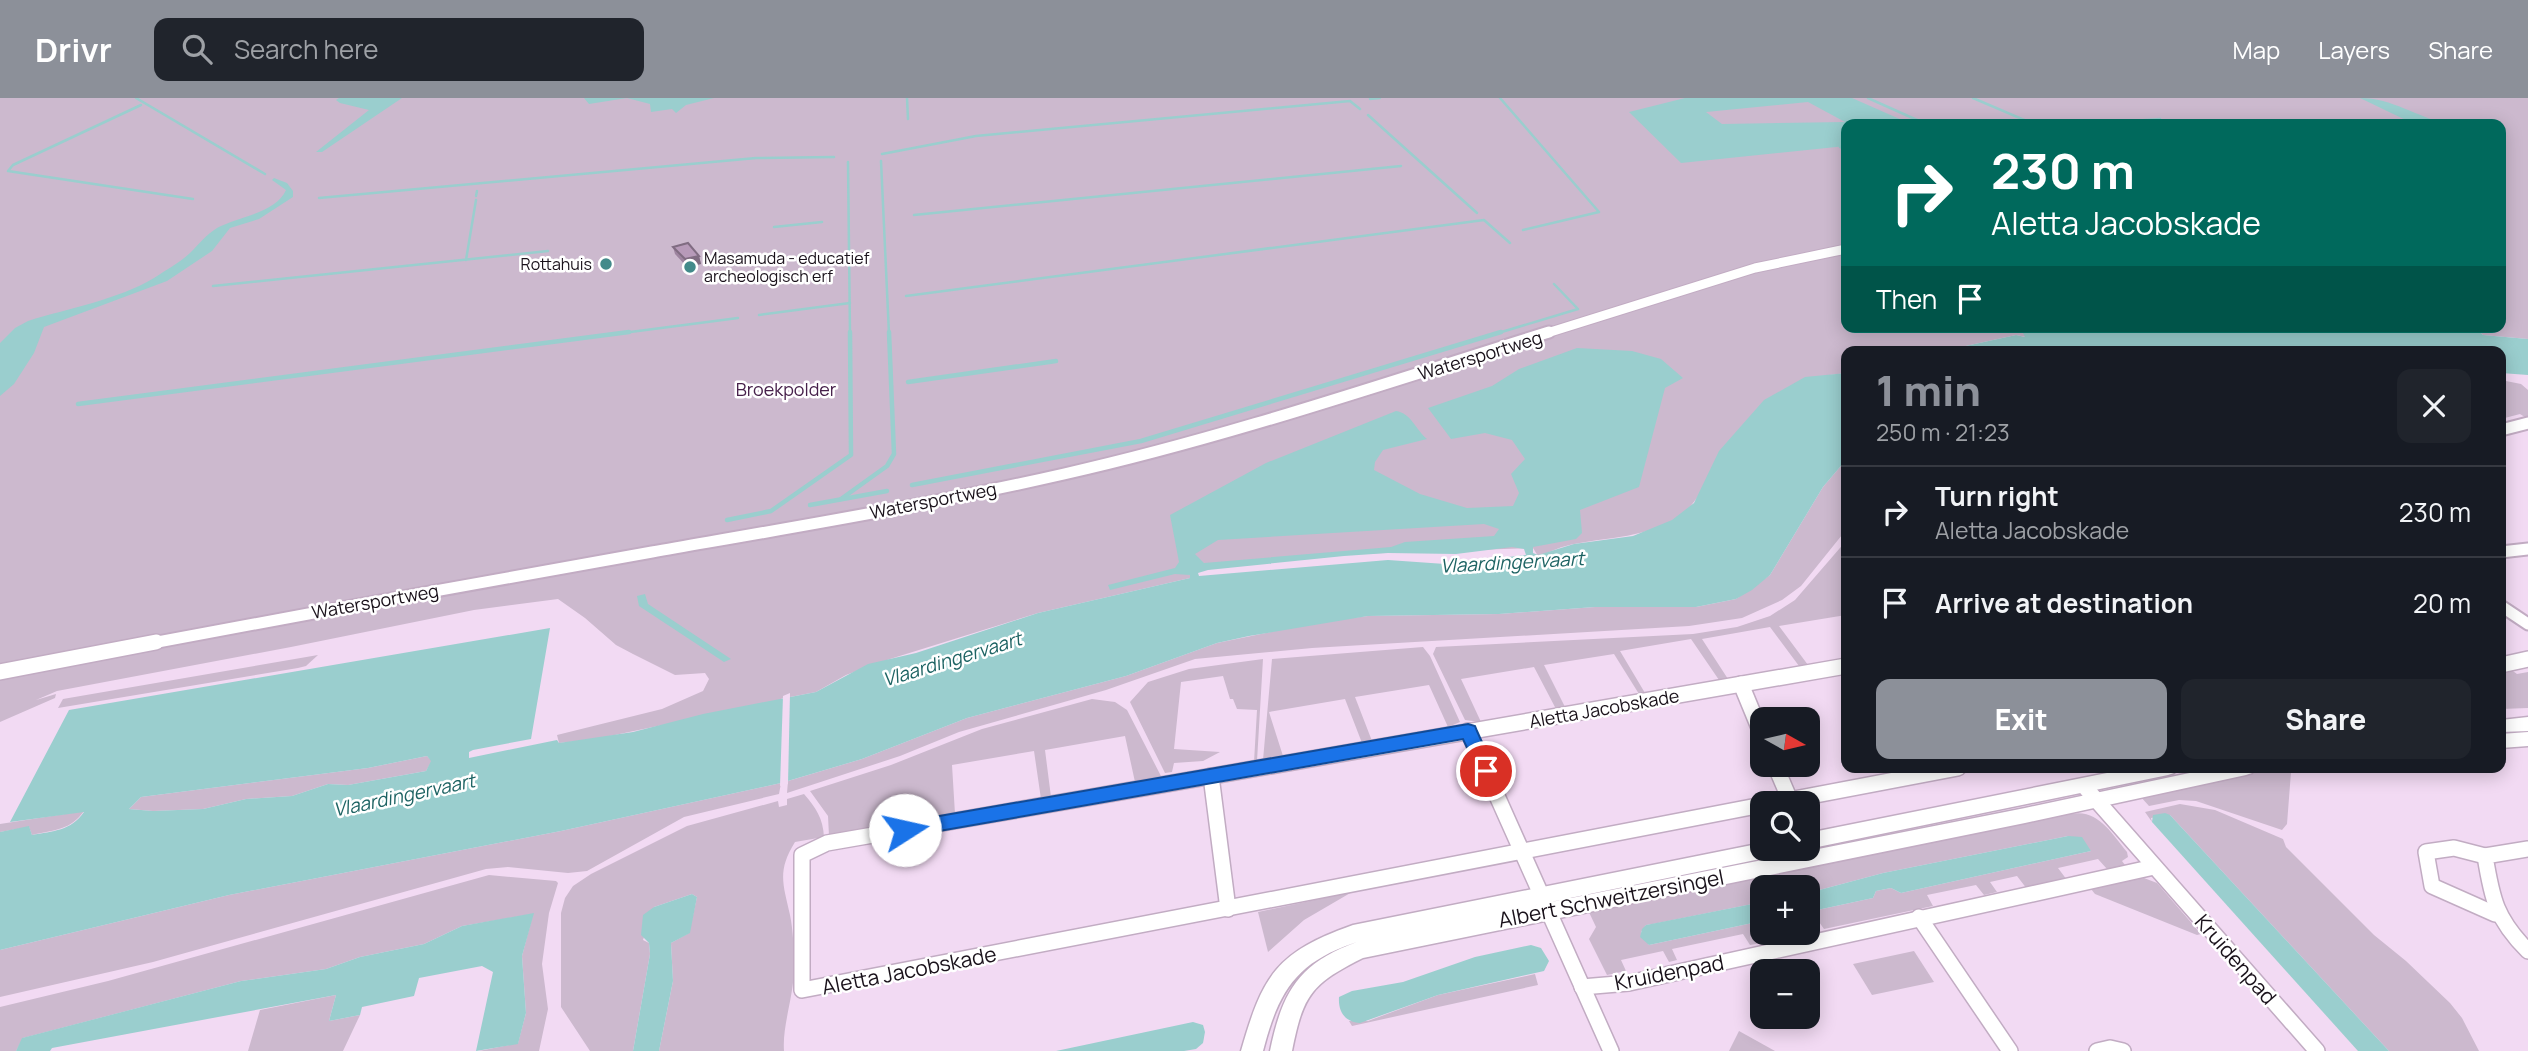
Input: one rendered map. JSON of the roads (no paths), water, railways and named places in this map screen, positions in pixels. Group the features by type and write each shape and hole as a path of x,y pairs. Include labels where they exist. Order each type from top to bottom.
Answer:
{"street":[{"name":"Watersportweg","path":"0,672 336,608 797,527 1124,460 1249,426 1755,268 1841,250"},
{"path":"2506,429 2528,423"},
{"path":"2506,551 2528,549"},
{"path":"2506,609 2528,624"},
{"path":"2506,663 2528,659"},
{"name":"Aletta Jacobskade","path":"1750,807 802,990 802,855 827,844 1841,667"},
{"path":"1741,684 1750,707"},
{"path":"2506,726 2528,724"},
{"path":"1468,731 1611,1051"},
{"path":"2506,741 2528,740"},
{"path":"1820,794 1932,773"},
{"path":"1820,839 2145,773"},
{"name":"Albert Schweitzersingel","path":"1252,1051 1266,1002 1284,975 1312,950 1353,934 1546,902 2098,801 2224,773"},
{"path":"1211,776 1228,909"},
{"name":"Kruidenpad","path":"2084,786 2316,1051"},
{"path":"2495,914 2432,886 2426,852 2454,848 2485,856 2528,849"},
{"name":"Albert Schweitzersingel","path":"1281,1051 1289,1010 1299,988 1330,964 1359,950 1750,854"},
{"path":"2485,856 2495,914 2510,934 2528,951"},
{"name":"Kruidenpad","path":"1582,987 1629,983 2154,867"},
{"path":"1919,917 2010,1051"},
{"path":"2097,1051 2110,1048 2123,1051"}],"water":[{"path":"402,98 322,152 316,152 369,110 340,103 336,100"},
{"path":"584,98 627,98 589,104"},
{"path":"627,98 714,98 686,105 676,113 672,109 651,112 650,104"},
{"path":"1685,98 1852,98 1900,119 1841,120 1808,102 1706,112 1722,124 1841,122 1841,147 1681,163 1629,112"},
{"path":"2360,98 2394,104 2431,119 2404,119"},
{"path":"274,178 287,183 293,191 293,197 259,219 230,228 212,251 167,281 44,327 34,353 14,384 0,396 0,343 15,328 28,321 124,292 154,278 186,257 217,228 274,204 286,190 272,180"},
{"path":"2023,333 2481,333 2528,339 2528,375 2506,373 2506,346 1966,346 2016,335 2025,337"},
{"name":"Vlaardingervaart","path":"1577,348 1632,351 1661,359 1683,378 1665,388 1639,487 1580,510 1582,533 1576,539 1533,547 1533,553 1538,555 1574,544 1633,536 1672,520 1694,503 1719,451 1764,400 1805,377 1841,373 1841,466 1823,487 1770,575 1736,599 1696,607 1595,607 1499,614 1368,616 1249,636 1217,643 1126,676 967,718 862,759 781,783 561,831 229,895 0,950 0,832 29,826 32,835 54,831 67,827 84,812 10,822 69,710 550,628 531,739 473,750 469,752 469,758 557,740 559,743 633,732 703,714 816,692 868,664 916,653 1038,613 1190,578 1190,575 1175,574 1110,590 1108,585 1175,568 1179,562 1170,515 1266,463 1396,411 1410,418 1427,439 1383,450 1375,462 1374,470 1420,494 1467,508 1513,506 1519,493 1511,474 1525,459 1512,440 1485,433 1451,439 1428,408 1492,386 1519,369","holes":["1484,524 1499,529 1494,536 1405,542 1391,547 1204,563 1195,554 1218,540","1512,547 1524,549 1526,555 1445,564 1388,560 1199,576 1198,573 1344,556 1388,553 1456,554","427,756 431,761 426,771 348,785 328,784 292,796 246,799 203,809 129,809 141,797 368,768"]},
{"path":"645,594 648,604 731,659 724,662 639,606 637,596"},
{"path":"2153,815 2170,815 2389,1051 2358,1051 2152,822"},
{"path":"2068,836 2082,837 2091,851 1901,893 1891,888 1876,891 1873,898 1820,909 1820,890 1883,873"},
{"path":"692,894 697,897 690,933 671,943 673,981 659,1051 633,1051 650,954 649,943 641,935 643,915 654,907"},
{"path":"1750,904 1750,924 1649,945 1640,937 1646,925"},
{"path":"534,913 522,956 526,1013 518,1044 476,1051 493,972 482,966 419,978 414,996 362,1007 360,1015 329,1021 336,995 52,1048 50,1051 16,1051 22,1038 241,981 326,969 360,957 424,944 462,926"},
{"path":"1531,945 1541,948 1549,961 1544,971 1438,995 1360,1023 1346,1018 1340,1007 1339,997 1352,991 1403,982 1475,957"},
{"path":"1193,1022 1203,1025 1205,1032 1203,1043 1196,1049 1056,1051"}],"waterway":[{"path":"136,98 265,174"},
{"path":"907,98 908,119"},
{"path":"1370,99 1380,98"},
{"path":"1500,98 1599,212 1523,230"},
{"path":"1868,98 1915,119"},
{"path":"1973,98 2022,119"},
{"path":"882,154 976,136 1350,101 1360,109"},
{"path":"141,105 13,165 8,171 193,199"},
{"path":"1368,115 1477,213"},
{"path":"319,198 756,158 834,157"},
{"path":"881,161 889,334"},
{"path":"848,162 850,303"},
{"path":"914,215 1401,166"},
{"path":"476,196 477,191"},
{"path":"466,260 476,200"},
{"path":"906,296 1484,220 1510,243"},
{"path":"774,227 822,222"},
{"path":"466,260 548,251"},
{"path":"213,286 466,260"},
{"path":"1495,334 1578,309 1554,284"},
{"path":"759,315 850,303"},
{"path":"850,303 850,334"},
{"path":"615,334 738,318"},
{"path":"78,404 629,332"},
{"path":"727,520 771,511 851,455 850,332"},
{"path":"841,499 887,466 894,454 889,332"},
{"path":"912,485 1141,441 1501,332"},
{"path":"908,382 1056,361"},
{"path":"810,505 887,491"}],"place":[{"name":"Rottahuis","path":"606,264"},
{"name":"Masamuda - educatief archeologisch erf","path":"690,267"}],"park label":[{"name":"Broekpolder","path":"786,389"}]}
